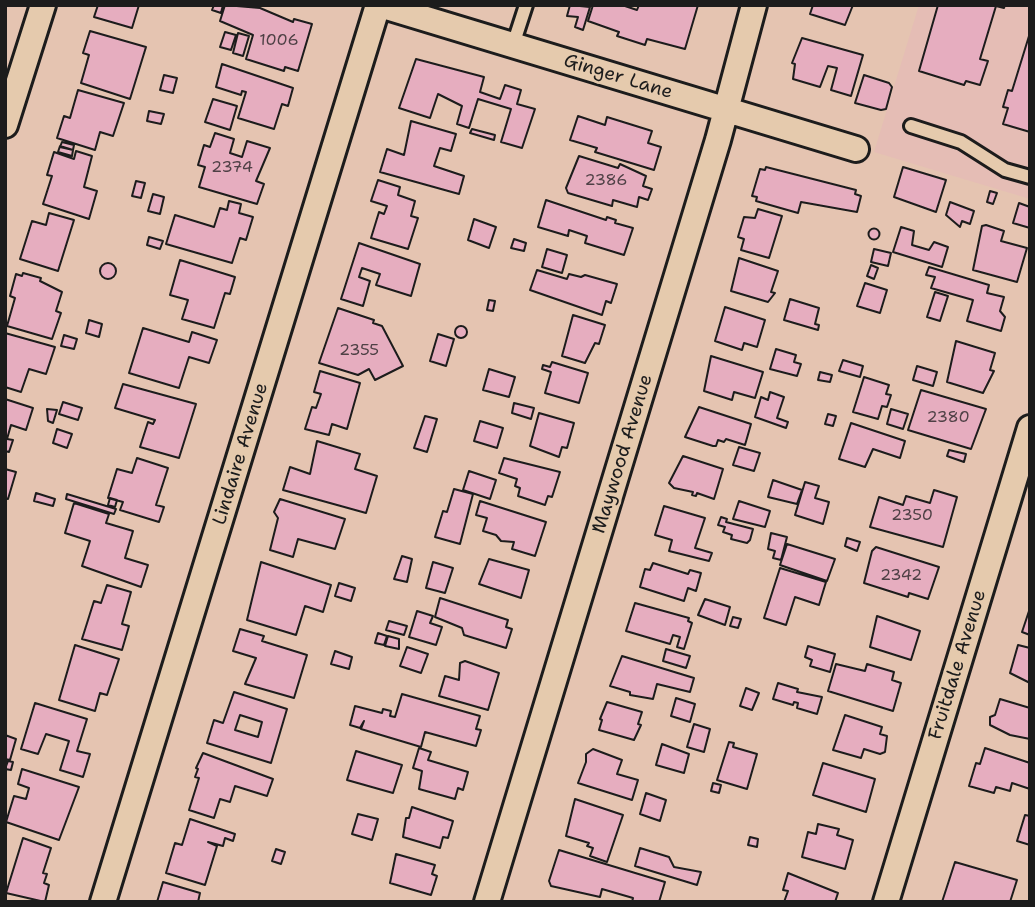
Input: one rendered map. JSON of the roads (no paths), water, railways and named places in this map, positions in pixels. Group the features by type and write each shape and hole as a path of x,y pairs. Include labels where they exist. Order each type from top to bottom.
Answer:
{"street":[{"path":"5,125 43,5"},
{"name":"Ginger Lane","path":"379,5 856,149"},
{"name":"Lindaire Avenue","path":"103,902 379,5"},
{"name":"Maywood Avenue","path":"488,902 754,5"},
{"name":"Fruitdale Avenue","path":"886,902 1030,428"}],"lane":[{"path":"513,45 526,5"},
{"path":"911,126 961,142 1005,170 1030,177"}]}
